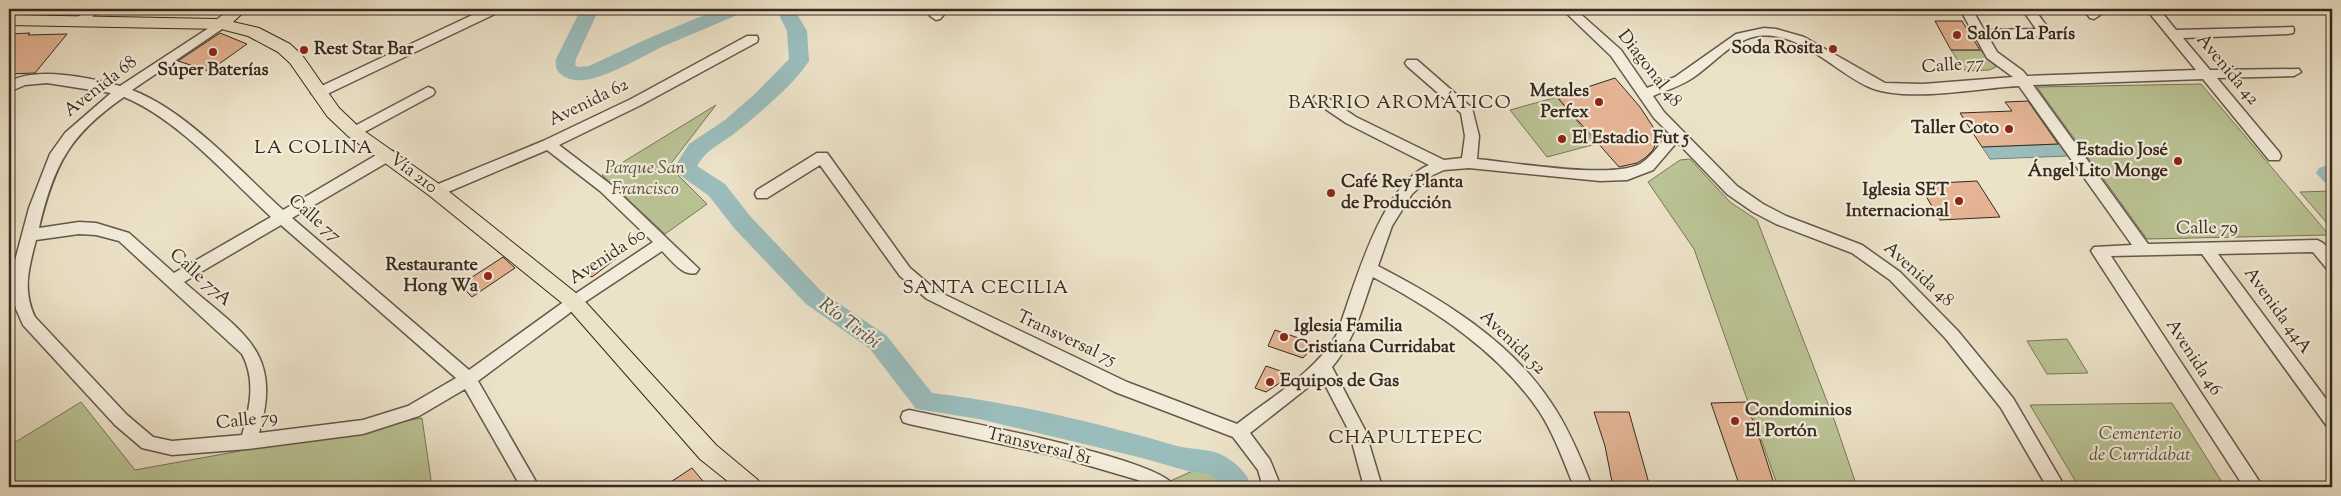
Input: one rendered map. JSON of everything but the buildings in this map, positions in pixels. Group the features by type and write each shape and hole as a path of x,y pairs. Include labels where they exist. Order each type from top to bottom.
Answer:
{"main road":[{"path":"221,24 239,9"},
{"name":"Vía 210","path":"9,20 221,24 253,32 284,48 296,59 333,112 354,132 436,191 574,302 708,452 750,487"}],"street":[{"path":"78,21 97,9"},
{"path":"318,93 496,9"},
{"name":"Diagonal 48","path":"1568,9 1616,53 1659,115 1677,133"},
{"path":"1966,9 1992,55 2010,67 2023,80 2144,249"},
{"path":"1981,34 2046,33 2028,9"},
{"name":"Avenida 42","path":"2152,9 2274,156"},
{"name":"Avenida 68","path":"30,235 57,154 83,123 122,91 221,24"},
{"path":"2172,34 2288,30"},
{"name":"Calle 77","path":"1645,94 1680,80 1719,51 1747,34 1764,32 1801,41 1821,51 1866,80 1888,88 1919,88 2023,80 2294,72"},
{"name":"Avenida 62","path":"436,191 548,144 636,102 752,39"},
{"path":"1412,63 1467,111 1472,136 1469,163"},
{"name":"Calle 77","path":"9,88 24,80 39,79 102,86 122,91 157,106 176,120 281,217 468,379 530,487"},
{"path":"354,132 428,92"},
{"path":"1320,99 1351,120 1442,164"},
{"path":"1659,115 1662,151"},
{"path":"1272,487 1266,467 1239,432 1323,366 1336,351 1345,334 1385,225 1408,190 1428,171 1442,164 1469,163 1614,176 1640,171 1648,166 1677,133"},
{"name":"Avenida 48","path":"1677,133 1732,190 1758,208 1781,220 1849,245 1895,276 1952,335 2007,403 2056,487"},
{"path":"548,144 579,164 617,197 691,269"},
{"path":"1662,151 1674,150 1696,154"},
{"path":"174,281 388,155"},
{"name":"Transversal 75","path":"762,194 822,158 905,272 932,295 1121,387 1239,432"},
{"name":"Calle 77A","path":"30,235 79,228 111,232 124,237 248,349 256,360 259,376 258,410 248,442"},
{"name":"Calle 79","path":"30,235 18,293 21,307 29,321 121,420 148,443 158,446 186,448 248,442 363,427 386,421 413,411 468,379 574,302"},
{"name":"Avenida 60","path":"574,302 663,243"},
{"name":"Calle 79","path":"2099,250 2317,246 2332,265"},
{"name":"Avenida 44A","path":"2206,249 2332,420"},
{"name":"Avenida 46","path":"2099,250 2254,487"},
{"name":"Avenida 52","path":"1370,268 1412,290 1481,336 1538,396 1564,441 1583,487"},
{"path":"1323,366 1357,430 1373,487"},
{"name":"Transversal 81","path":"909,417 1056,448 1142,474 1166,487"}],"green space":[{"path":"1951,50 1980,50 1996,67 1989,70 1965,71"},
{"name":"Estadio José Ángel Lito Monge","path":"2201,84 2329,235 2147,239 2037,87"},
{"path":"1557,97 1596,144 1547,157 1510,110"},
{"name":"Parque San Francisco","path":"716,105 669,166 707,204 665,234 602,175"},
{"path":"1690,159 1730,202 1757,220 1835,422 1857,487 1778,487 1694,249 1648,182 1680,160"},
{"path":"2332,191 2332,229 2300,192"},
{"path":"2067,339 2088,373 2047,374 2027,341"},
{"path":"81,402 135,470 422,418 432,487 9,487 9,446"},
{"name":"Cementerio de Curridabat","path":"2172,403 2225,487 2079,487 2030,405"},
{"path":"1206,465 1233,487 1168,487 1168,482"}],"water":[{"path":"2060,144 2068,156 1990,159 1982,147"}],"waterway":[{"name":"Río Tiribí","path":"590,9 566,59 565,68 575,74 593,72 656,42 735,9"},
{"name":"Río Tiribí","path":"785,9 797,31 799,61 764,97 732,125 696,149 685,168 717,190 742,222 814,298 878,342 925,402 979,409 1142,447 1191,461 1213,463 1236,480 1239,487"},
{"path":"2332,171 2327,173 2332,177"}],"place":[{"name":"Salón La París","path":"1957,35"},
{"name":"Soda Rosita","path":"1833,49"},
{"name":"Rest Star Bar","path":"304,50"},
{"name":"Súper Baterías","path":"213,52"},
{"name":"Metales Perfex","path":"1599,102"},
{"name":"Taller Coto","path":"2009,129"},
{"name":"El Estadio Fut 5","path":"1562,139"},
{"name":"Estadio José Ángel Lito Monge","path":"2178,161"},
{"name":"Café Rey Planta de Producción","path":"1331,193"},
{"name":"Iglesia SET Internacional","path":"1959,201"},
{"name":"Restaurante Hong Wa","path":"488,276"},
{"name":"Iglesia Familia Cristiana Curridabat","path":"1284,337"},
{"name":"Equipos de Gas","path":"1270,382"},
{"name":"Condominios El Portón","path":"1735,421"}],"district":[{"name":"BARRIO AROMÁTICO","path":"1400,103"},
{"name":"LA COLINA","path":"314,148"},
{"name":"SANTA CECILIA","path":"986,288"},
{"name":"CHAPULTEPEC","path":"1406,438"}]}
